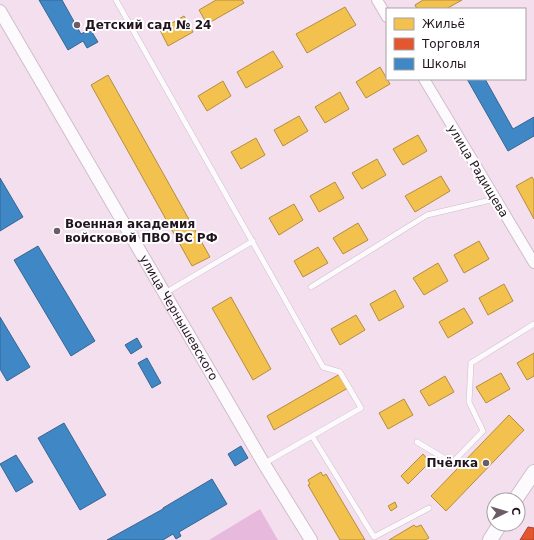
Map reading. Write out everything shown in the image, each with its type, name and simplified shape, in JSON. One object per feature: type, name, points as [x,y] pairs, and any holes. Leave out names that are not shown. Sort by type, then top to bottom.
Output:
[{"type":"main road","points":[[520,492],[534,472]]},
{"type":"street","points":[[377,0],[386,15]]},
{"type":"street","name":"улица Чернышевского","points":[[0,11],[264,464],[311,540]]},
{"type":"street","name":"улица Радищева","points":[[425,80],[495,200],[532,256]]},
{"type":"lane","points":[[116,0],[323,367],[340,372],[361,408],[264,464]]},
{"type":"lane","points":[[311,287],[427,215],[495,200]]},
{"type":"lane","points":[[164,293],[253,241]]},
{"type":"lane","points":[[417,442],[452,463],[483,431],[469,402],[471,363],[534,324]]},
{"type":"lane","points":[[312,436],[374,537],[429,508]]},
{"type":"shaded area","points":[[260,509],[278,540],[209,540]]},
{"type":"building: Жильё","points":[[216,0],[242,0],[244,3],[207,24],[199,10]]},
{"type":"building: Жильё","points":[[423,0],[462,0],[448,8],[416,8],[415,5]]},
{"type":"building: Жильё","points":[[345,7],[356,25],[307,53],[296,34]]},
{"type":"building: Жильё","points":[[184,16],[193,32],[168,46],[160,30]]},
{"type":"building: Жильё","points":[[273,51],[283,67],[246,88],[237,72]]},
{"type":"building: Жильё","points":[[380,67],[386,80],[390,84],[366,98],[356,82]]},
{"type":"building: Жильё","points":[[108,75],[210,257],[192,266],[91,85]]},
{"type":"building: Жильё","points":[[223,81],[231,96],[207,111],[198,96]]},
{"type":"building: Жильё","points":[[340,92],[349,109],[325,123],[315,107]]},
{"type":"building: Жильё","points":[[299,116],[308,131],[283,146],[274,130]]},
{"type":"building: Жильё","points":[[418,135],[427,151],[403,165],[393,149]]},
{"type":"building: Жильё","points":[[256,138],[265,155],[241,169],[231,152]]},
{"type":"building: Жильё","points":[[377,159],[386,175],[362,189],[352,173]]},
{"type":"building: Жильё","points":[[441,176],[450,191],[415,212],[405,196]]},
{"type":"building: Жильё","points":[[532,177],[534,180],[534,219],[516,186]]},
{"type":"building: Жильё","points":[[335,182],[344,198],[319,212],[310,196]]},
{"type":"building: Жильё","points":[[294,204],[303,220],[279,235],[269,218]]},
{"type":"building: Жильё","points":[[358,223],[368,240],[343,254],[333,238]]},
{"type":"building: Жильё","points":[[479,241],[489,259],[464,273],[454,255]]},
{"type":"building: Жильё","points":[[318,247],[328,263],[303,277],[294,261]]},
{"type":"building: Жильё","points":[[438,263],[448,281],[424,295],[413,278]]},
{"type":"building: Жильё","points":[[504,284],[513,301],[488,315],[479,298]]},
{"type":"building: Жильё","points":[[395,290],[404,307],[379,321],[370,304]]},
{"type":"building: Жильё","points":[[231,297],[271,369],[253,380],[212,308]]},
{"type":"building: Жильё","points":[[464,308],[473,323],[448,338],[439,322]]},
{"type":"building: Жильё","points":[[356,315],[365,330],[340,345],[331,329]]},
{"type":"building: Жильё","points":[[534,353],[534,376],[527,380],[517,363]]},
{"type":"building: Жильё","points":[[501,373],[510,389],[486,403],[476,387]]},
{"type":"building: Жильё","points":[[340,374],[348,388],[274,430],[267,416]]},
{"type":"building: Жильё","points":[[445,376],[454,392],[429,406],[420,391]]},
{"type":"building: Жильё","points":[[404,399],[413,415],[388,429],[379,413]]},
{"type":"building: Жильё","points":[[509,415],[524,430],[446,511],[431,496]]},
{"type":"building: Жильё","points":[[423,454],[430,462],[408,484],[401,476]]},
{"type":"building: Жильё","points":[[321,472],[323,476],[326,474],[365,540],[340,540],[308,485],[310,484],[308,480]]},
{"type":"building: Жильё","points":[[395,502],[397,507],[391,511],[388,506]]},
{"type":"building: Жильё","points":[[414,525],[416,527],[421,525],[429,538],[425,540],[389,540]]},
{"type":"building: Торговля","points":[[528,527],[534,528],[534,540],[520,540]]},
{"type":"building: Школы","points":[[39,0],[62,0],[81,34],[90,29],[98,42],[87,48],[83,41],[68,50]]},
{"type":"building: Школы","points":[[468,80],[486,80],[513,129],[534,117],[534,136],[508,151]]},
{"type":"building: Школы","points":[[0,178],[23,217],[0,231]]},
{"type":"building: Школы","points":[[38,246],[95,341],[71,356],[14,260]]},
{"type":"building: Школы","points":[[0,317],[30,367],[7,381],[0,369]]},
{"type":"building: Школы","points":[[137,338],[142,347],[131,354],[125,345]]},
{"type":"building: Школы","points":[[147,358],[161,383],[152,388],[138,363]]},
{"type":"building: Школы","points":[[64,423],[106,495],[80,510],[38,438]]},
{"type":"building: Школы","points":[[241,446],[248,458],[235,466],[228,454]]},
{"type":"building: Школы","points":[[16,455],[33,482],[16,492],[0,464]]},
{"type":"building: Школы","points":[[212,479],[227,504],[179,532],[181,536],[176,539],[173,534],[163,540],[107,540],[163,509]]},
{"type":"place","name":"Детский сад № 24","points":[[77,25]]},
{"type":"place","name":"Военная академия войсковой ПВО ВС РФ","points":[[57,231]]},
{"type":"place","name":"Пчёлка","points":[[486,463]]}]
